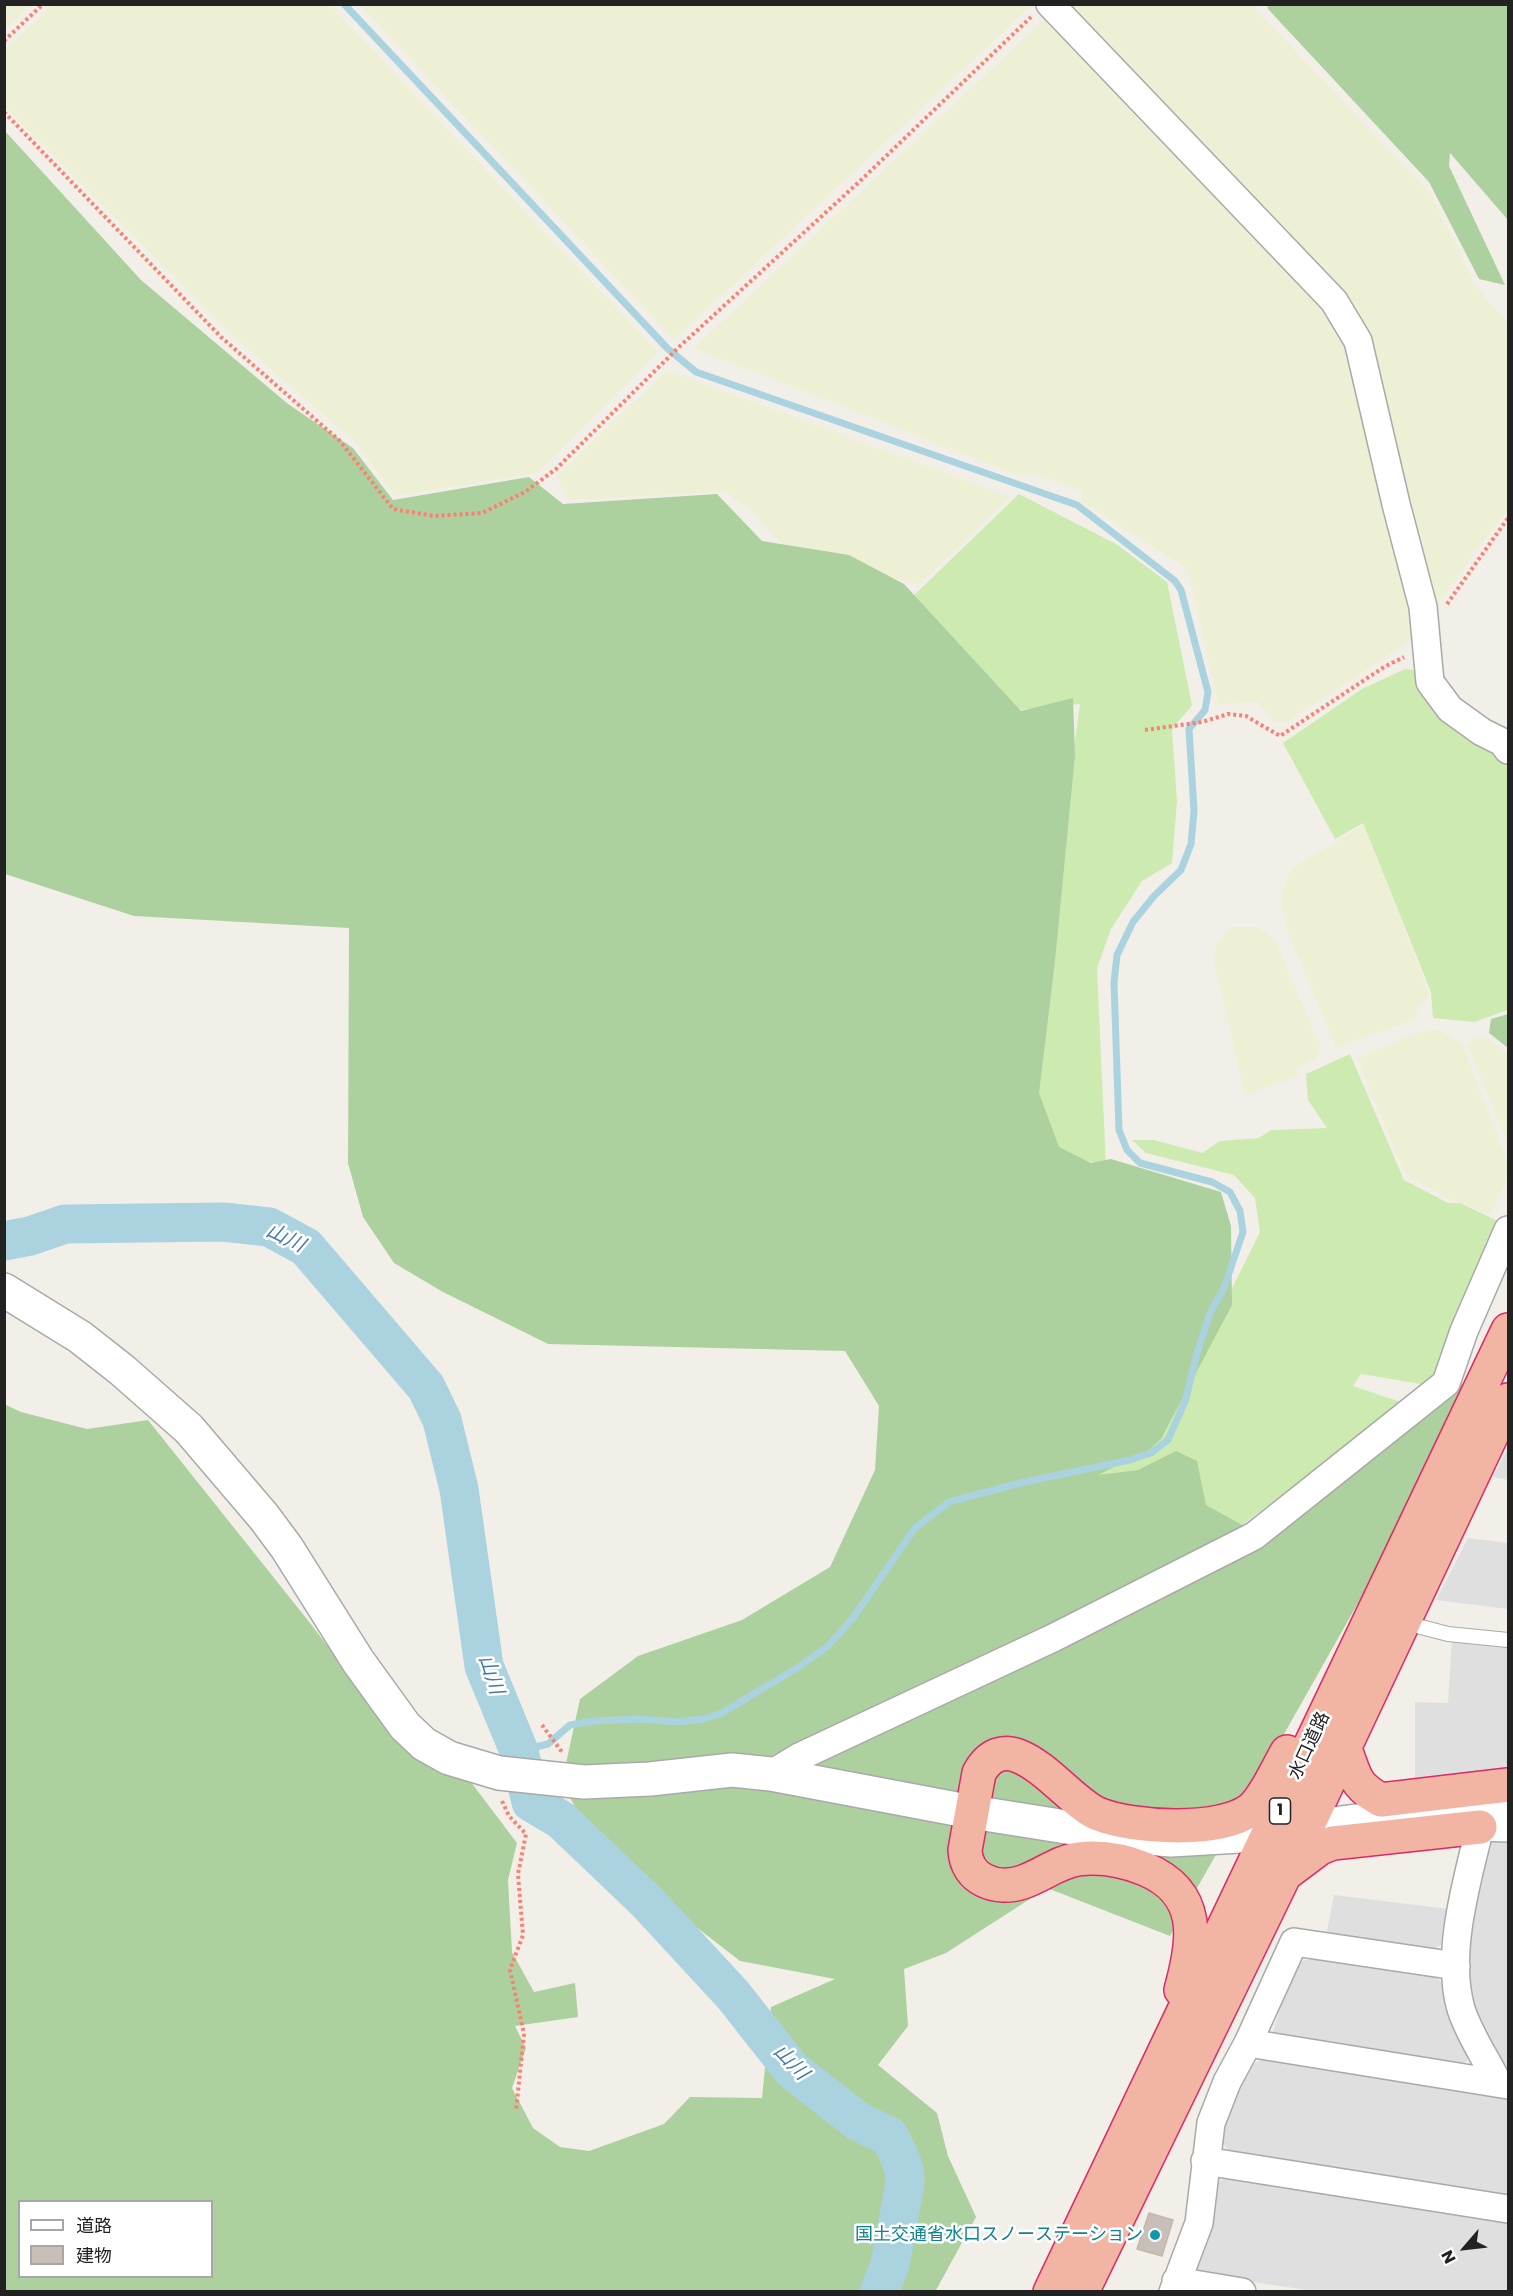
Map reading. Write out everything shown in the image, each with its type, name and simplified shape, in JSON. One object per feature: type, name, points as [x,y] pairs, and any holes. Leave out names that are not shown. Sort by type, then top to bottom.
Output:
[{"type":"highway","name":"水口道路","points":[[1050,2292],[1509,1330]]},
{"type":"highway","name":"水口道路","points":[[1082,2292],[1285,1874],[1402,1622],[1509,1400]]},
{"type":"highway","points":[[1178,2027],[1177,2002],[1190,1958],[1192,1933],[1188,1911],[1179,1892],[1168,1881],[1129,1863],[1096,1858],[1075,1859],[1024,1882],[1011,1885],[980,1880],[965,1858],[979,1773],[985,1763],[995,1756],[1007,1753],[1032,1763],[1096,1814],[1166,1827],[1214,1821],[1242,1814],[1252,1809],[1260,1797],[1326,1679],[1346,1670]]},
{"type":"highway","points":[[1344,1747],[1356,1781],[1365,1791],[1381,1800],[1509,1785]]},
{"type":"highway","points":[[1285,1874],[1320,1848],[1333,1843],[1494,1828]]},
{"type":"street","points":[[1043,9],[1334,301],[1358,341],[1423,607],[1430,682],[1450,709],[1482,732],[1502,742],[1509,750]]},
{"type":"street","points":[[771,1774],[799,1757],[1053,1638],[1254,1536],[1446,1383],[1463,1363],[1464,1331],[1509,1230]]},
{"type":"street","points":[[4,1290],[80,1337],[122,1370],[189,1429],[264,1516],[358,1661],[405,1726],[424,1744],[449,1758],[496,1772],[584,1782],[650,1779],[732,1770],[771,1774],[972,1812],[1146,1839],[1240,1836]]},
{"type":"street","points":[[1325,1825],[1449,1809],[1509,1807]]},
{"type":"street","points":[[1494,1828],[1461,1904],[1456,1966],[1461,2008],[1503,2084]]},
{"type":"street","points":[[1242,2292],[1175,2286],[1199,2223],[1211,2123],[1227,2082],[1248,2043],[1294,1942],[1456,1966]]},
{"type":"street","points":[[1248,2043],[1503,2084]]},
{"type":"street","points":[[1205,2161],[1509,2209]]},
{"type":"lane","points":[[1402,1622],[1448,1634],[1509,1640]]},
{"type":"path","points":[[4,41],[43,4]]},
{"type":"path","points":[[4,112],[221,337],[340,441],[393,509],[434,516],[482,513],[525,492],[564,461],[679,347],[1043,9]]},
{"type":"path","points":[[1447,604],[1509,518]]},
{"type":"path","points":[[1145,730],[1202,722],[1228,714],[1246,716],[1280,736],[1384,667],[1411,654],[1426,641]]},
{"type":"path","points":[[542,1725],[563,1753]]},
{"type":"path","points":[[496,1772],[497,1790],[509,1816],[526,1834],[518,1874],[523,1935],[510,1970],[524,2034],[516,2111]]},
{"type":"shaded area","points":[[1508,1448],[1508,1480],[1493,1477]]},
{"type":"shaded area","points":[[1468,1538],[1508,1543],[1508,1609],[1436,1600]]},
{"type":"shaded area","points":[[1452,1639],[1508,1647],[1507,1772],[1415,1786],[1415,1702],[1448,1703]]},
{"type":"shaded area","points":[[1501,1839],[1508,1839],[1508,2074],[1471,2009],[1467,1957],[1471,1888],[1486,1846]]},
{"type":"shaded area","points":[[1334,1895],[1449,1909],[1447,1940],[1432,1951],[1326,1936]]},
{"type":"shaded area","points":[[1319,1956],[1432,1971],[1447,1990],[1473,2054],[1460,2068],[1272,2035],[1290,1976],[1303,1961]]},
{"type":"shaded area","points":[[1265,2058],[1508,2095],[1508,2198],[1230,2152],[1219,2139],[1244,2069]]},
{"type":"shaded area","points":[[1229,2176],[1508,2220],[1508,2291],[1313,2291],[1199,2274],[1194,2261],[1211,2186]]},
{"type":"green space","points":[[5,4],[31,4],[31,5],[5,29]]},
{"type":"green space","points":[[53,4],[330,5],[658,352],[537,473],[394,496],[357,444],[234,337],[5,107],[5,50]]},
{"type":"green space","points":[[360,5],[1032,5],[674,340]]},
{"type":"green space","points":[[1064,5],[1256,5],[1257,11],[1430,192],[1476,287],[1508,323],[1508,510],[1436,608],[1363,325]]},
{"type":"green space","points":[[1267,5],[1508,5],[1508,220],[1450,153],[1449,166],[1505,285],[1479,279],[1429,182],[1268,9]]},
{"type":"green space","points":[[1048,16],[1330,305],[1349,354],[1418,636],[1287,722],[1272,721],[1257,701],[1218,705],[1190,579],[1185,567],[1082,502],[1082,491],[1031,473],[1022,477],[694,348]]},
{"type":"green space","points":[[5,131],[141,280],[288,404],[353,448],[393,500],[529,477],[563,504],[717,494],[762,541],[849,555],[904,584],[1021,711],[1073,698],[1075,755],[1055,961],[1039,1093],[1059,1147],[1091,1163],[1111,1159],[1221,1192],[1231,1226],[1232,1305],[1161,1439],[1149,1450],[1098,1475],[1138,1470],[1176,1451],[1197,1461],[1206,1505],[1262,1536],[1463,1383],[1393,1541],[1170,1936],[1047,1888],[946,1953],[904,1969],[908,2026],[878,2065],[937,2113],[948,2156],[976,2217],[935,2292],[5,2291],[4,1404],[21,1412],[87,1429],[148,1420],[310,1623],[398,1739],[464,1773],[517,1843],[508,1880],[512,1952],[534,1992],[575,1983],[578,2017],[515,2026],[526,2048],[512,2088],[533,2128],[560,2147],[589,2151],[664,2124],[690,2097],[762,2098],[771,2007],[835,1979],[740,1961],[597,1850],[562,1782],[580,1699],[638,1656],[742,1620],[830,1567],[875,1470],[879,1406],[845,1351],[548,1344],[443,1292],[394,1263],[363,1217],[348,1163],[349,928],[134,916],[5,874]]},
{"type":"green space","points":[[667,370],[1011,497],[919,584],[791,555],[749,509],[725,492],[567,500],[557,476]]},
{"type":"green space","points":[[1019,494],[1116,544],[1167,582],[1192,705],[1172,731],[1177,801],[1172,863],[1142,881],[1111,929],[1097,968],[1106,1167],[1053,1150],[1031,1096],[1045,962],[1080,704],[1009,711],[908,601]]},
{"type":"green space","points":[[1405,669],[1420,671],[1508,763],[1508,1010],[1474,1022],[1433,1018],[1431,992],[1363,823],[1335,839],[1283,743],[1362,689]]},
{"type":"green space","points":[[1364,825],[1430,995],[1421,1003],[1416,1013],[1418,1018],[1336,1048],[1285,925],[1281,897],[1286,879],[1295,866]]},
{"type":"green space","points":[[1232,927],[1256,927],[1274,938],[1321,1048],[1317,1057],[1297,1068],[1298,1077],[1245,1095],[1213,958],[1217,942]]},
{"type":"green space","points":[[1508,1014],[1508,1048],[1489,1033],[1491,1019]]},
{"type":"green space","points":[[1439,1030],[1462,1043],[1508,1163],[1508,1178],[1492,1211],[1488,1214],[1449,1199],[1405,1174],[1357,1058],[1423,1031]]},
{"type":"green space","points":[[1477,1037],[1489,1039],[1508,1053],[1508,1144],[1467,1044]]},
{"type":"green space","points":[[1350,1054],[1404,1180],[1448,1203],[1460,1203],[1504,1224],[1501,1243],[1432,1378],[1421,1384],[1361,1374],[1353,1386],[1404,1403],[1238,1528],[1141,1475],[1091,1479],[1205,1343],[1260,1232],[1255,1198],[1234,1175],[1146,1153],[1132,1140],[1154,1140],[1202,1153],[1220,1141],[1259,1138],[1271,1130],[1327,1128],[1308,1100],[1306,1074]]},
{"type":"building","name":"国土交通省水口スノーステーション","points":[[1149,2213],[1173,2220],[1162,2256],[1137,2249]]},
{"type":"waterway","points":[[344,4],[667,348],[696,372],[1077,505],[1175,581],[1181,590],[1208,692],[1205,710],[1189,729],[1194,811],[1191,844],[1181,870],[1154,896],[1133,922],[1117,955],[1114,983],[1119,1130],[1127,1150],[1140,1163],[1212,1182],[1230,1192],[1240,1211],[1243,1232],[1224,1288],[1210,1313],[1186,1399],[1168,1440],[1151,1453],[1130,1460],[1020,1483],[949,1502],[915,1528],[853,1618],[828,1646],[797,1668],[720,1714],[678,1722],[639,1719],[594,1721],[570,1725],[548,1744],[519,1751]]},
{"type":"waterway","name":"山川","points":[[4,1241],[30,1236],[65,1224],[223,1222],[269,1227],[306,1247],[426,1387],[442,1420],[459,1489],[484,1666],[519,1751],[531,1802],[561,1820],[647,1902],[733,1995],[792,2070],[859,2122],[889,2136],[904,2169],[905,2183],[890,2265],[879,2292]]},
{"type":"place","name":"国土交通省水口スノーステーション","points":[[1155,2235]]}]
